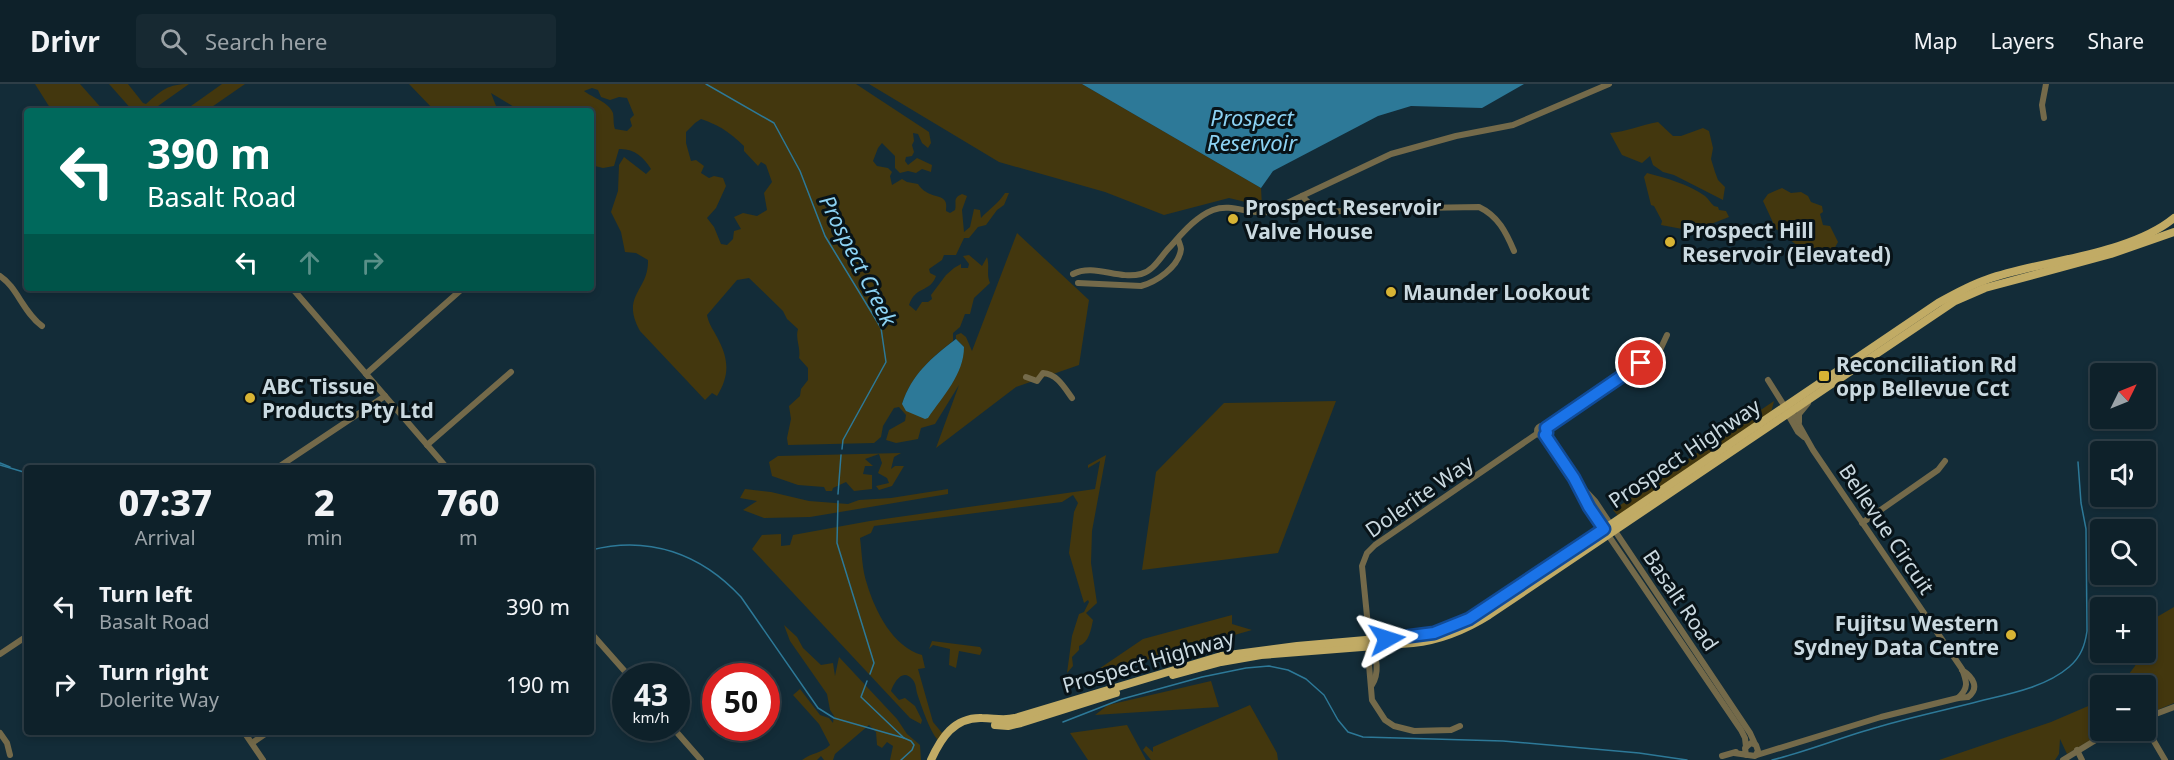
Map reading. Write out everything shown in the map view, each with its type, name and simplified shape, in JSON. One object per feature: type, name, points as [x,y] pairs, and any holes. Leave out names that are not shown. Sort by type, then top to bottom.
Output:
[{"type":"main road","name":"Prospect Highway","points":[[934,758],[950,736],[972,723],[1015,725],[1165,678],[1247,657],[1370,643],[1424,642],[1466,628],[1489,615],[1609,530],[1787,411],[1902,327],[1965,288],[1988,279],[2116,245],[2159,228],[2174,218]]},
{"type":"main road","name":"Prospect Highway","points":[[1787,411],[1949,304],[1977,290],[2111,255],[2174,232]]},
{"type":"street","points":[[1073,274],[1085,270],[1141,274],[1154,266],[1195,221],[1212,210],[1228,208],[1252,213],[1268,212],[1391,154],[1434,141],[1513,125],[1609,84]]},
{"type":"street","points":[[2044,118],[2042,105],[2046,84]]},
{"type":"street","points":[[1302,196],[1316,210],[1323,213],[1359,209],[1479,207],[1498,221],[1514,250]]},
{"type":"street","points":[[1078,283],[1141,286],[1149,284],[1173,265],[1181,250],[1178,239]]},
{"type":"street","points":[[0,276],[14,292],[27,313],[42,326]]},
{"type":"street","points":[[294,291],[444,465]]},
{"type":"street","points":[[366,374],[460,291]]},
{"type":"street","points":[[1541,434],[1547,433],[1546,428],[1660,350],[1667,335]]},
{"type":"street","points":[[427,444],[511,372]]},
{"type":"street","points":[[1026,377],[1037,381],[1043,373],[1047,373],[1056,378],[1072,398]]},
{"type":"street","points":[[1767,380],[1787,411]]},
{"type":"street","points":[[1799,425],[1799,414],[1814,395]]},
{"type":"street","points":[[282,465],[385,396]]},
{"type":"street","name":"Bellevue Circuit","points":[[1756,755],[1881,717],[1958,698],[1967,685],[1962,669],[1862,523],[1799,425],[1787,411]]},
{"type":"street","name":"Bellevue Circuit","points":[[1787,411],[1798,432],[1805,437]]},
{"type":"street","name":"Basalt Road","points":[[1541,434],[1574,478],[1589,507],[1609,530],[1750,733],[1756,745]]},
{"type":"street","name":"Dolerite Way","points":[[1460,726],[1451,730],[1414,731],[1394,726],[1385,720],[1374,705],[1372,684],[1375,680],[1376,662],[1370,643],[1362,566],[1367,553],[1375,545],[1541,434]]},
{"type":"street","points":[[1862,523],[1938,471],[1945,461]]},
{"type":"street","name":"Basalt Road","points":[[1662,608],[1741,730],[1745,738],[1746,750]]},
{"type":"street","points":[[594,636],[618,663]]},
{"type":"street","points":[[0,654],[24,638]]},
{"type":"street","points":[[2156,714],[2174,707]]},
{"type":"street","points":[[0,733],[7,743],[10,755]]},
{"type":"street","points":[[246,735],[263,760]]},
{"type":"street","points":[[252,743],[264,735]]},
{"type":"street","points":[[684,741],[701,760]]},
{"type":"street","points":[[2063,760],[2093,741]]},
{"type":"street","points":[[2154,741],[2165,760]]},
{"type":"street","points":[[1722,756],[1746,750],[1751,743],[1768,750]]},
{"type":"street","points":[[1746,750],[1750,757],[1756,755],[1758,751],[1756,745]]},
{"type":"street","points":[[2075,751],[2080,760]]},
{"type":"shaded area","points":[[35,84],[80,84],[101,108],[50,108]]},
{"type":"shaded area","points":[[109,84],[128,84],[146,104],[166,89],[189,84],[155,108],[130,108]]},
{"type":"shaded area","points":[[222,84],[245,84],[210,108],[188,108]]},
{"type":"shaded area","points":[[409,84],[856,84],[929,132],[931,143],[928,148],[922,143],[918,134],[913,133],[914,152],[912,156],[906,157],[905,161],[908,165],[917,158],[932,165],[931,172],[922,169],[916,173],[908,171],[900,173],[895,168],[895,156],[882,143],[878,148],[873,161],[877,166],[888,168],[892,172],[890,176],[892,185],[902,179],[918,184],[925,192],[943,199],[946,203],[946,211],[950,213],[955,210],[957,197],[962,194],[967,196],[962,210],[964,232],[970,227],[974,209],[980,210],[981,218],[1005,193],[1009,193],[1004,205],[997,210],[986,225],[978,227],[969,238],[964,238],[956,255],[944,255],[942,260],[929,269],[930,273],[936,276],[930,285],[915,294],[912,299],[909,305],[916,311],[922,302],[932,299],[931,295],[954,268],[961,264],[961,268],[968,268],[969,264],[963,256],[969,255],[982,266],[987,257],[990,283],[974,298],[970,314],[965,314],[960,327],[953,333],[953,341],[916,376],[902,404],[964,347],[956,339],[956,335],[961,333],[966,337],[972,351],[1017,233],[1089,300],[1079,365],[1016,387],[936,448],[959,385],[935,424],[921,428],[918,439],[896,443],[886,440],[889,430],[905,421],[906,415],[899,407],[894,408],[883,426],[881,437],[874,443],[788,445],[791,419],[789,406],[800,396],[801,389],[808,380],[808,368],[799,358],[798,329],[749,278],[737,280],[707,315],[726,360],[726,374],[717,396],[712,393],[705,400],[640,331],[633,309],[647,270],[648,260],[636,253],[625,252],[621,232],[611,212],[618,191],[619,165],[624,157],[646,174],[651,169],[641,157],[633,152],[619,149],[614,166],[603,168],[594,166],[594,108],[516,108],[491,93],[497,108],[432,108]],"holes":[[[592,88],[598,90],[601,97],[610,100],[619,97],[627,98],[634,115],[630,119],[632,126],[627,131],[615,129],[611,109],[584,91]],[[701,119],[719,127],[744,146],[744,151],[758,166],[761,162],[766,165],[772,182],[764,193],[767,210],[757,216],[743,213],[734,217],[741,229],[734,231],[733,239],[727,245],[721,244],[714,227],[707,218],[716,208],[726,186],[723,178],[714,176],[709,178],[701,173],[704,166],[696,160],[691,161],[686,143],[686,132]]]},
{"type":"shaded area","points":[[869,84],[1082,84],[1261,188],[1262,206],[1229,198],[1164,215],[1105,192],[999,162]]},
{"type":"shaded area","points":[[1658,122],[1673,136],[1681,136],[1703,128],[1709,131],[1713,148],[1711,159],[1718,180],[1725,187],[1723,200],[1674,175],[1663,172],[1653,165],[1650,156],[1642,163],[1622,155],[1610,133]]},
{"type":"shaded area","points":[[1647,173],[1691,188],[1706,197],[1719,210],[1726,211],[1729,217],[1693,231],[1661,225],[1662,221],[1654,206],[1651,205],[1644,177]]},
{"type":"shaded area","points":[[1782,188],[1791,193],[1801,192],[1808,196],[1811,202],[1822,206],[1823,212],[1820,214],[1823,225],[1830,226],[1838,242],[1833,251],[1798,246],[1776,229],[1763,201],[1768,194]]},
{"type":"shaded area","points":[[1336,401],[1278,553],[1142,570],[1156,472],[1224,403]]},
{"type":"shaded area","points":[[1774,401],[1771,413],[1618,516],[1613,510]]},
{"type":"shaded area","points":[[901,453],[894,457],[891,469],[895,466],[904,466],[892,486],[879,490],[876,486],[889,483],[887,478],[878,473],[882,463],[879,454],[865,459],[873,466],[865,466],[863,474],[872,475],[872,489],[854,491],[846,482],[833,488],[832,491],[826,491],[824,487],[798,485],[772,476],[769,462],[778,456]]},
{"type":"shaded area","points":[[1106,455],[1092,531],[1091,563],[1097,603],[1086,613],[1093,620],[1090,632],[1072,657],[1073,666],[1067,673],[1072,636],[1079,614],[1084,612],[1089,602],[1088,600],[1084,603],[1069,553],[1074,512],[1078,503],[1073,495],[1062,502],[874,526],[871,533],[860,538],[865,579],[880,616],[902,644],[922,655],[925,668],[918,669],[933,722],[943,734],[938,740],[926,718],[913,680],[909,676],[902,675],[891,691],[899,700],[905,698],[915,706],[922,720],[921,724],[910,718],[752,549],[762,535],[781,534],[781,546],[790,545],[793,535],[870,521],[1095,489],[1100,461],[1088,468],[1088,465]]},
{"type":"shaded area","points":[[745,489],[771,492],[809,501],[848,504],[859,500],[891,498],[948,489],[948,494],[810,517],[764,518],[743,510],[757,501],[740,498]]},
{"type":"shaded area","points":[[2174,607],[2174,703],[2156,710],[2156,675],[2128,675],[2136,663],[2156,663],[2156,618]]},
{"type":"shaded area","points":[[1232,615],[1232,624],[1252,630],[1087,677],[1143,639]]},
{"type":"shaded area","points":[[784,625],[821,665],[833,663],[835,676],[839,657],[897,719],[907,734],[920,745],[921,760],[890,760],[893,746],[887,742],[882,748],[877,745],[876,732],[869,725],[835,754],[833,760],[824,760],[821,756],[817,760],[802,760],[830,745],[819,724],[793,695],[800,689],[820,715],[829,718],[833,723],[834,716],[830,710],[827,694],[790,641]]},
{"type":"shaded area","points":[[932,641],[980,647],[982,650],[980,655],[959,651],[956,668],[949,665],[950,649],[933,645],[929,649]]},
{"type":"shaded area","points":[[1211,681],[1219,707],[1095,715],[1108,705]]},
{"type":"shaded area","points":[[1250,705],[1277,753],[1278,760],[1151,760],[1143,750],[1146,746],[1153,752],[1153,747]]},
{"type":"shaded area","points":[[2090,705],[2090,740],[2067,754],[2060,739],[2059,754],[2055,760],[1939,760],[2051,722]]},
{"type":"shaded area","points":[[1127,725],[1146,760],[1088,760],[1070,733]]},
{"type":"water","name":"Prospect Reservoir","points":[[1082,84],[1524,84],[1482,108],[1411,106],[1378,116],[1273,171],[1261,188]]},
{"type":"water","points":[[956,339],[964,347],[963,357],[957,376],[946,393],[928,418],[925,419],[906,411],[902,404],[917,375]]},
{"type":"waterway","name":"Prospect Creek","points":[[706,84],[774,123],[800,171],[825,236],[881,328],[886,362],[843,440],[842,449]]},
{"type":"waterway","name":"Prospect Creek","points":[[838,494],[841,455]]},
{"type":"waterway","points":[[1772,760],[1890,723],[2027,689],[2060,674],[2073,663],[2082,650],[2087,631],[2086,529],[2081,503],[2078,462]]},
{"type":"waterway","points":[[0,463],[10,467]]},
{"type":"waterway","points":[[0,465],[24,472]]},
{"type":"waterway","name":"Prospect Creek","points":[[838,501],[837,543],[874,663],[870,674]]},
{"type":"waterway","points":[[594,549],[633,545],[653,547],[691,559],[709,569],[741,597],[818,708],[834,718],[904,738]]},
{"type":"waterway","points":[[1063,722],[1122,699],[1202,677],[1269,666],[1288,670],[1306,679],[1324,695],[1338,720],[1348,732],[1363,737],[1503,741],[1639,753],[1687,760]]},
{"type":"waterway","name":"Prospect Creek","points":[[867,681],[861,697],[914,745],[901,760]]},
{"type":"place","name":"Prospect Reservoir Valve House","points":[[1233,219]]},
{"type":"place","name":"Prospect Hill Reservoir (Elevated)","points":[[1670,242]]},
{"type":"place","name":"Maunder Lookout","points":[[1391,292]]},
{"type":"place","name":"Reconciliation Rd opp Bellevue Cct","points":[[1824,376]]},
{"type":"place","name":"ABC Tissue Products Pty Ltd","points":[[250,398]]},
{"type":"place","name":"Fujitsu Western Sydney Data Centre","points":[[2011,635]]},
{"type":"route","points":[[1387,639],[1434,633],[1469,619],[1604,529],[1545,435],[1546,428],[1641,363]]}]
